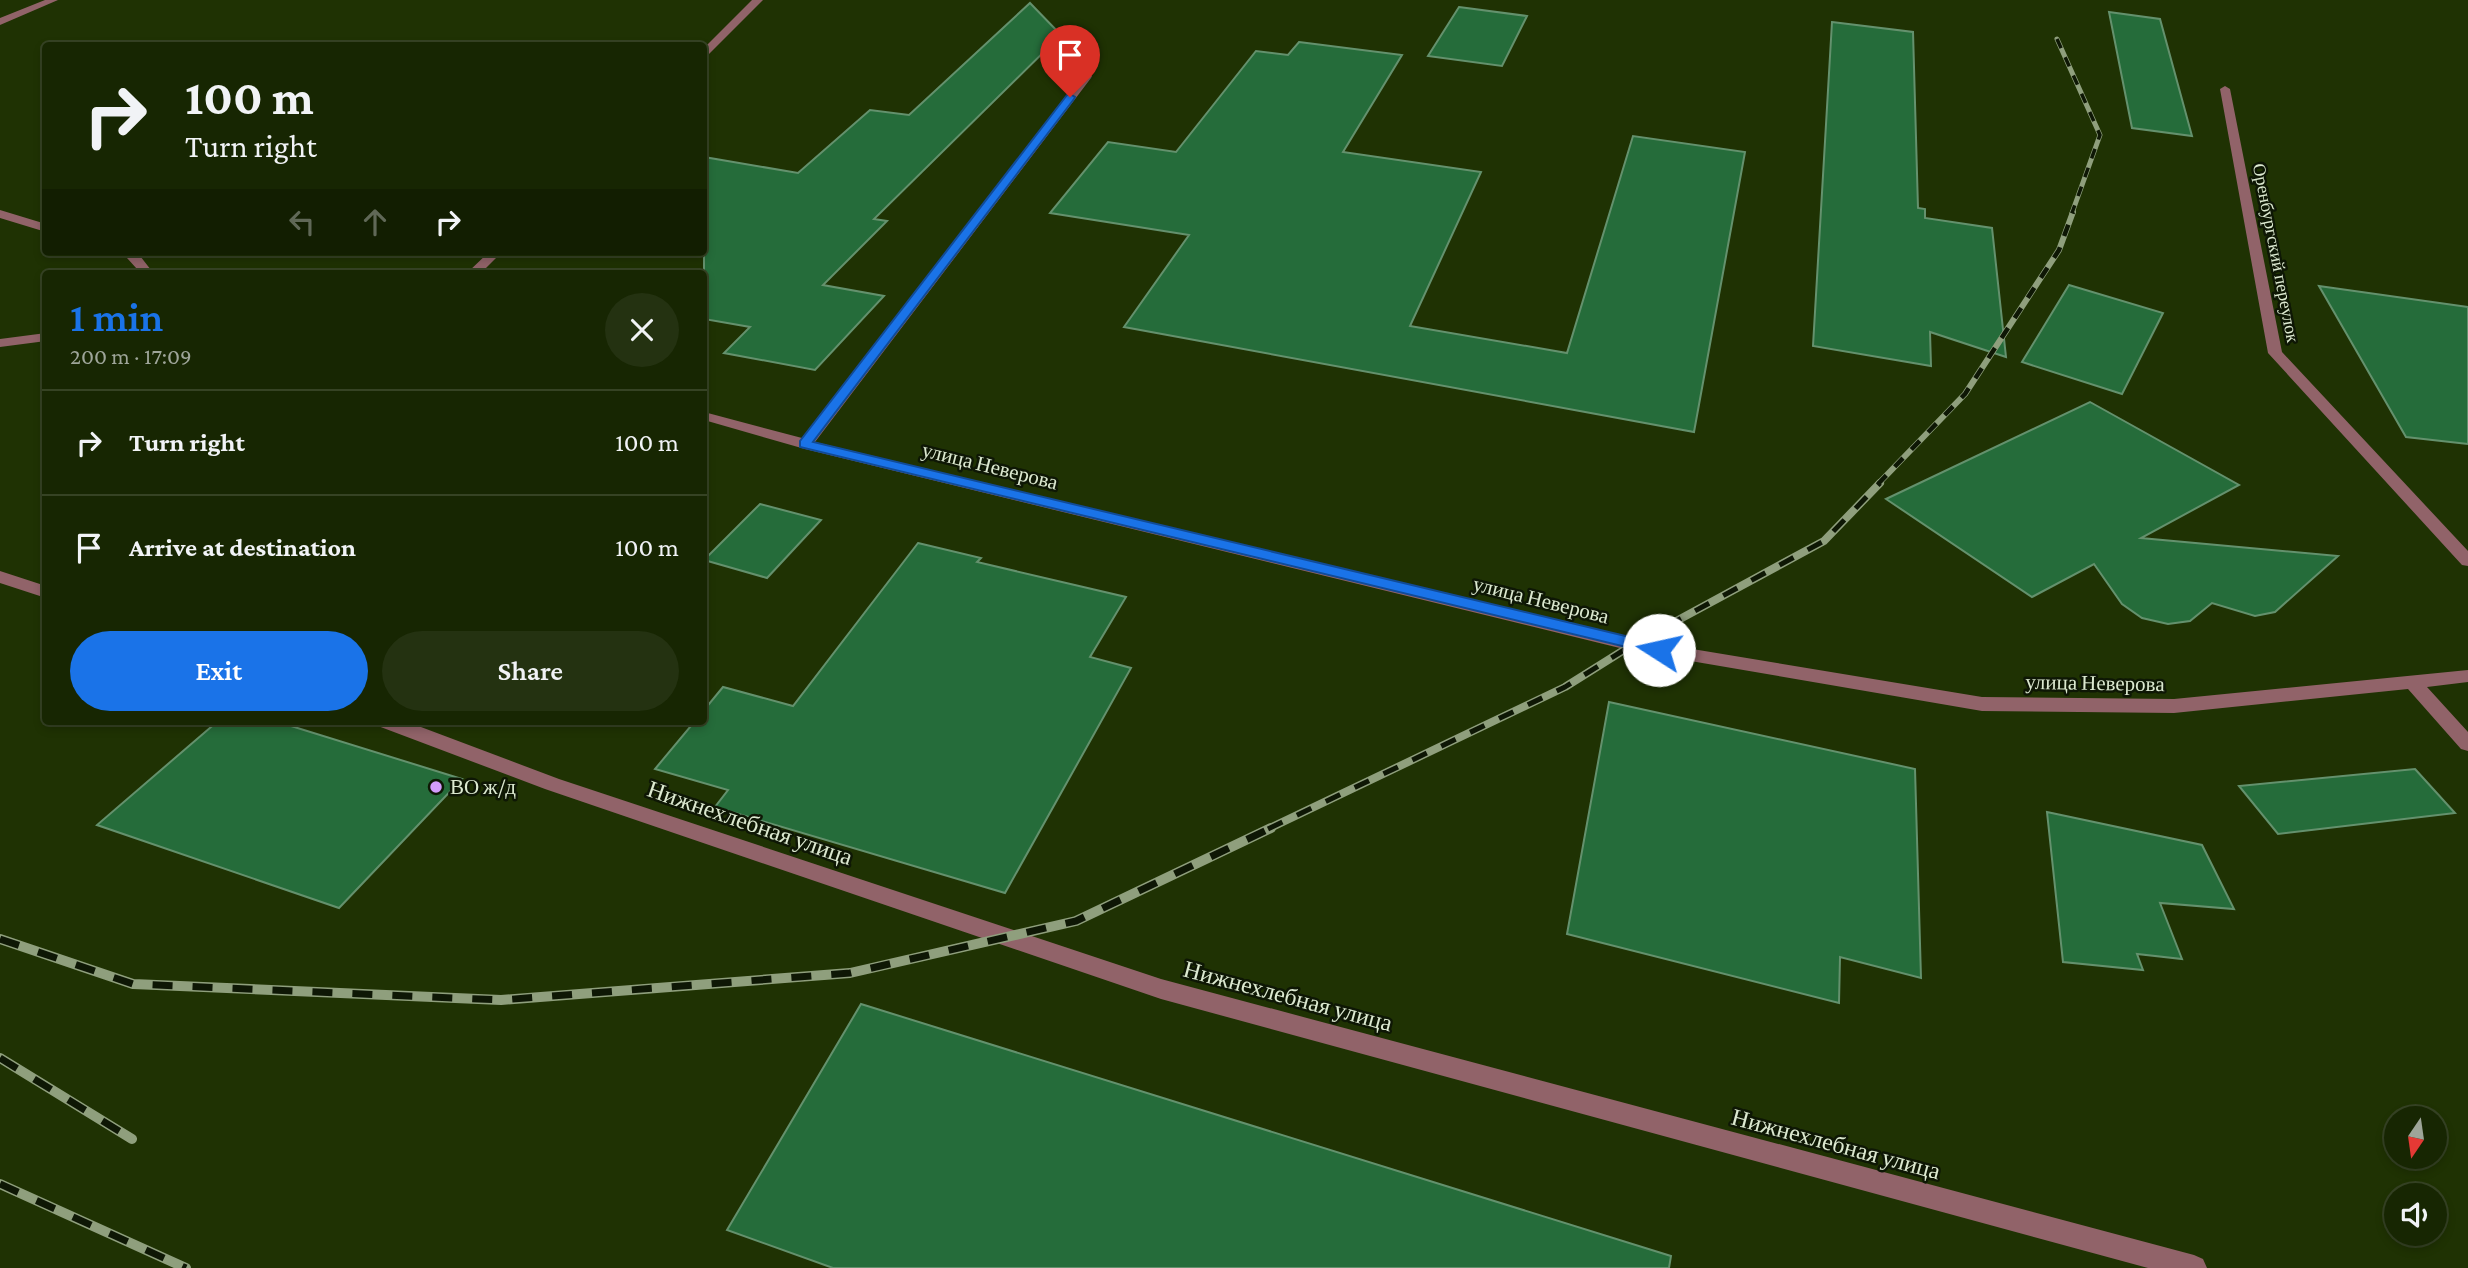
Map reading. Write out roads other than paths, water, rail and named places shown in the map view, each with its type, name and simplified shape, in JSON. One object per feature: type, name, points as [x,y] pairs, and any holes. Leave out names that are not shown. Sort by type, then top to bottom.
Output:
[{"type":"street","points":[[0,22],[53,0]]},
{"type":"street","points":[[707,49],[758,0]]},
{"type":"street","points":[[805,444],[1087,75]]},
{"type":"street","name":"Оренбургский переулок","points":[[2225,89],[2275,354],[2468,562]]},
{"type":"street","points":[[0,214],[42,227]]},
{"type":"street","points":[[133,256],[145,270]]},
{"type":"street","points":[[477,270],[492,256]]},
{"type":"street","points":[[0,343],[42,338]]},
{"type":"street","name":"улица Неверова","points":[[707,417],[805,444],[1632,645],[1982,704],[2174,706],[2413,684],[2468,676]]},
{"type":"street","points":[[0,577],[42,592]]},
{"type":"street","points":[[2413,684],[2468,744]]},
{"type":"street","name":"Нижнехлебная улица","points":[[397,725],[552,784],[1161,989],[2194,1268]]},
{"type":"railway","points":[[2057,39],[2100,135],[2072,213]]},
{"type":"railway","points":[[1878,484],[1965,394],[2059,250],[2073,212]]},
{"type":"railway","points":[[1268,829],[1565,687],[1632,645],[1824,541],[1880,483]]},
{"type":"railway","points":[[0,939],[133,984],[501,1000],[850,973],[1076,921],[1271,828]]},
{"type":"railway","points":[[0,1058],[132,1139]]},
{"type":"railway","points":[[0,1184],[186,1268]]},
{"type":"place","name":"ВО ж/д","points":[[436,787]]}]
